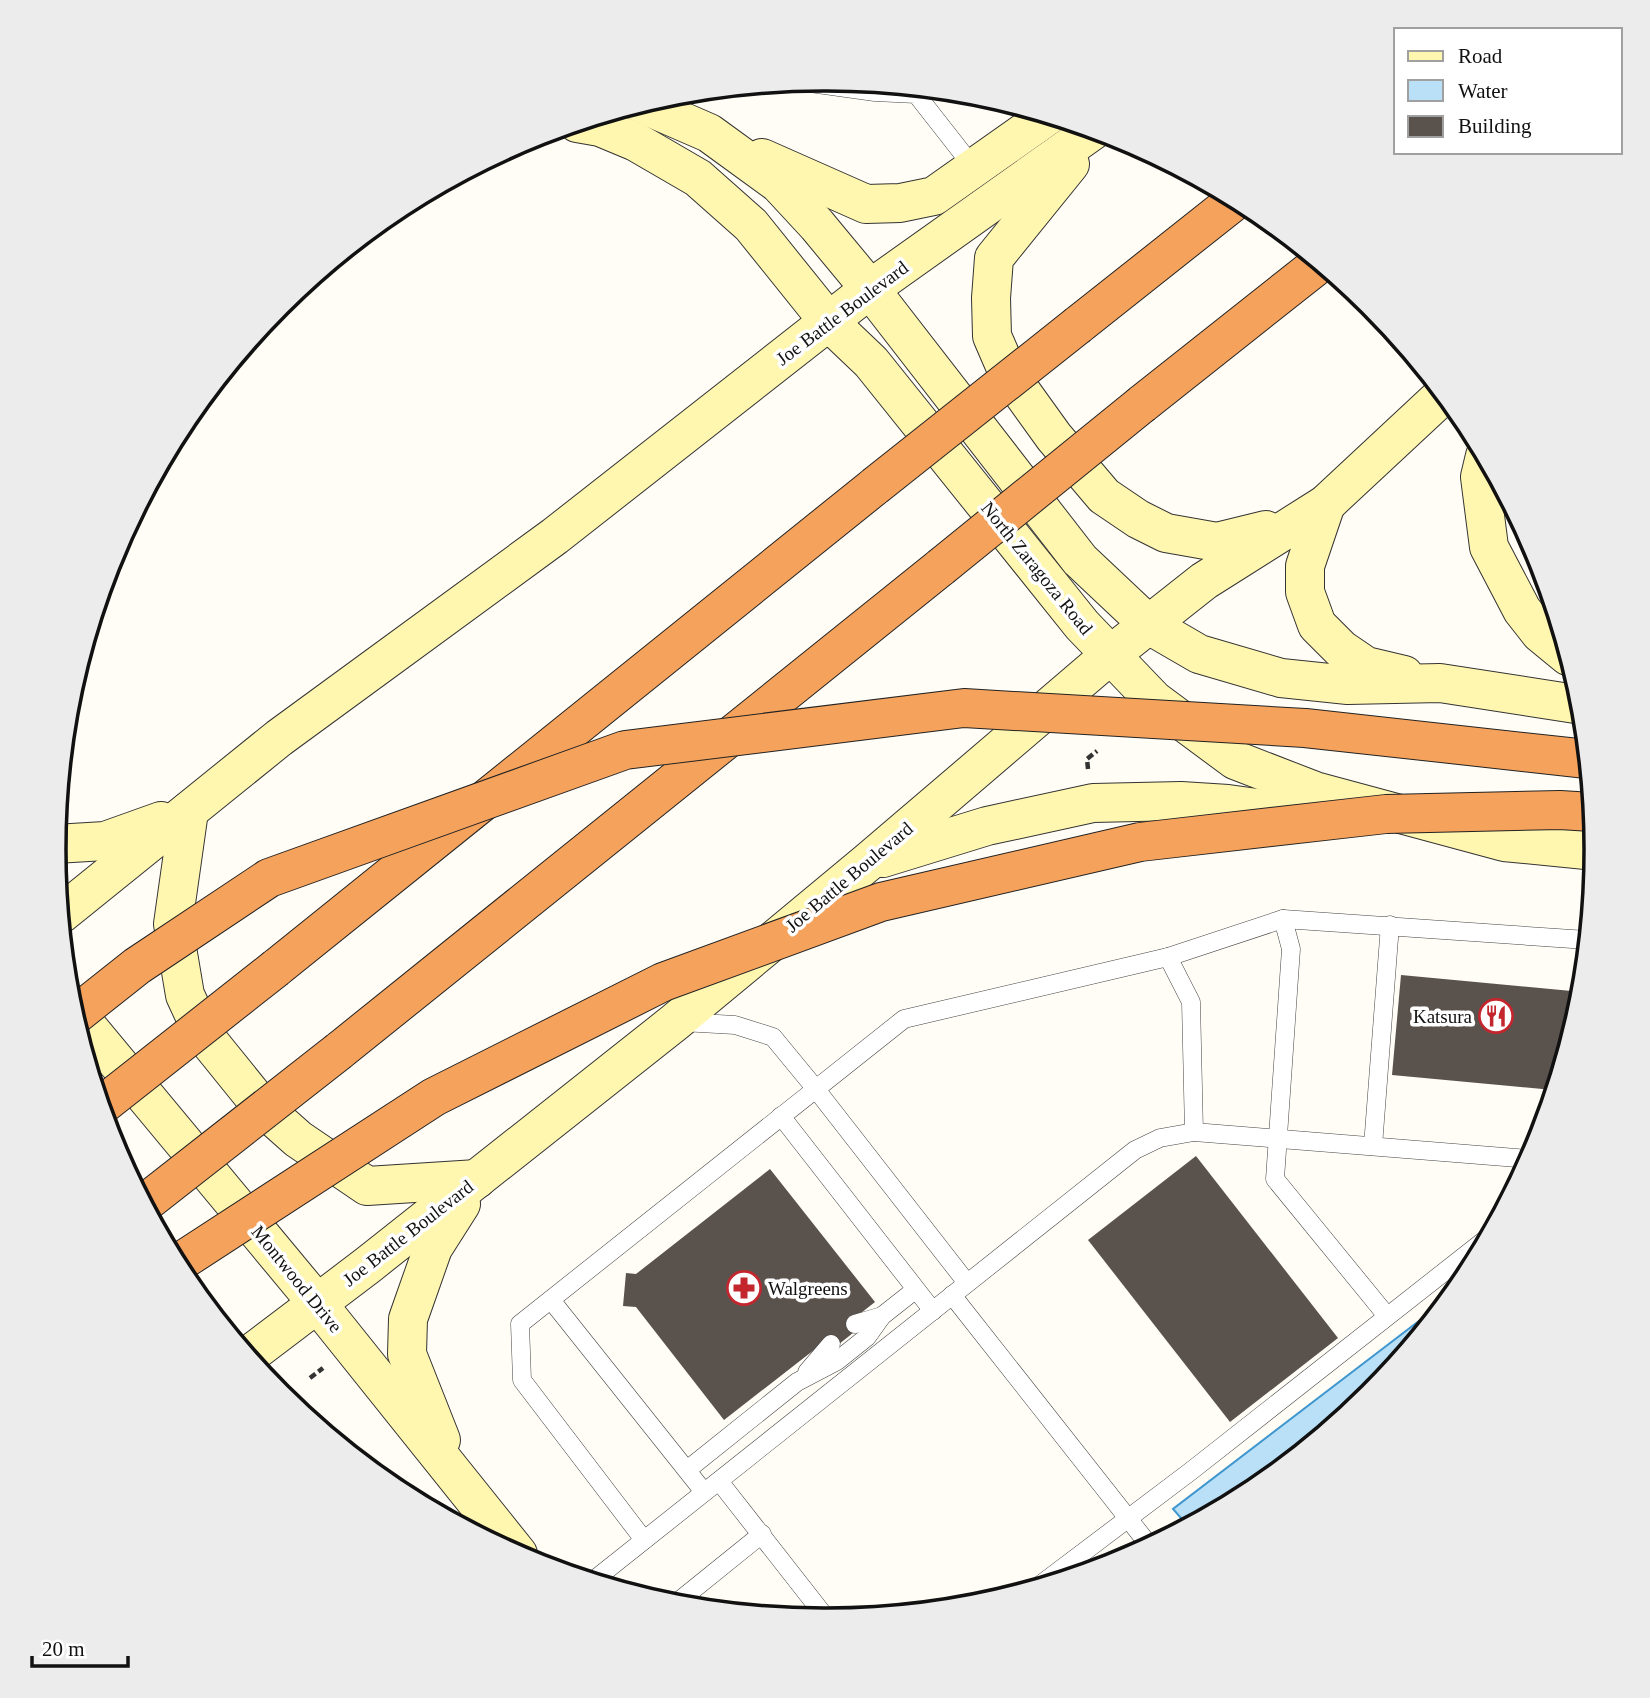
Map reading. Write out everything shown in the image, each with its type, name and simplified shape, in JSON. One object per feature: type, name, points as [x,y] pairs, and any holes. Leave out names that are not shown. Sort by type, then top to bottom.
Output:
[{"type":"highway","points":[[110,1100],[875,486],[1228,207]]},
{"type":"highway","points":[[152,1197],[339,1051],[1313,269]]},
{"type":"highway","points":[[84,1008],[137,966],[269,878],[625,750],[964,708],[1305,728],[1578,759]]},
{"type":"highway","points":[[186,1258],[434,1097],[663,982],[881,902],[1140,842],[1386,814],[1583,812]]},
{"type":"main road","name":"North Zaragoza Road","points":[[656,110],[709,133],[779,184],[870,289],[1080,559],[1149,625],[1199,654],[1281,678],[1348,685],[1440,683],[1569,703]]},
{"type":"main road","points":[[709,133],[866,204],[900,203],[934,196],[1040,122]]},
{"type":"main road","name":"North Zaragoza Road","points":[[596,126],[636,142],[698,178],[751,225],[829,322],[871,362],[1082,625],[1154,700],[1236,760],[1315,791],[1504,842],[1584,850]]},
{"type":"main road","name":"Joe Battle Boulevard","points":[[69,908],[279,738],[555,536],[870,289],[1086,137]]},
{"type":"main road","points":[[1090,139],[995,258],[991,298],[992,336],[1008,373],[1054,437],[1104,496],[1138,519],[1166,533],[1217,542],[1278,527],[1326,504]]},
{"type":"main road","name":"Joe Battle Boulevard","points":[[256,1350],[675,1022],[868,862],[1109,656],[1204,581],[1326,504],[1437,401]]},
{"type":"main road","points":[[1482,470],[1480,477],[1489,547],[1522,610],[1540,633],[1556,646]]},
{"type":"main road","points":[[1326,504],[1305,566],[1305,592],[1317,625],[1341,649],[1366,666],[1440,683]]},
{"type":"main road","points":[[868,862],[987,826],[1093,803],[1181,801],[1228,804],[1504,842]]},
{"type":"main road","points":[[66,843],[105,841],[189,811],[173,924],[185,995],[203,1034],[262,1107],[298,1139],[367,1186],[477,1179]]},
{"type":"main road","name":"Montwood Drive","points":[[88,1027],[317,1303],[502,1535]]},
{"type":"main road","points":[[455,1475],[407,1354],[408,1319],[433,1248],[477,1179]]},
{"type":"lane","points":[[918,96],[974,168]]},
{"type":"lane","points":[[1283,919],[1291,949],[1275,1179],[1387,1316]]},
{"type":"lane","points":[[645,1540],[522,1380],[520,1324],[904,1019],[1168,957],[1283,919],[1578,939]]},
{"type":"lane","points":[[1373,1146],[1390,925]]},
{"type":"lane","points":[[1168,957],[1191,1002],[1194,1132]]},
{"type":"lane","points":[[675,1022],[735,1025],[773,1037],[816,1088],[967,1283]]},
{"type":"lane","points":[[781,1116],[933,1311]]},
{"type":"lane","points":[[602,1574],[1135,1150],[1160,1138],[1194,1132],[1517,1158]]},
{"type":"lane","points":[[1059,1570],[1191,1471],[1465,1255]]},
{"type":"lane","points":[[687,1470],[797,1382],[847,1353],[867,1336],[882,1316],[915,1290]]},
{"type":"lane","points":[[952,1296],[1143,1537]]},
{"type":"lane","points":[[551,1300],[687,1470],[712,1487],[762,1534],[818,1608]]},
{"type":"lane","points":[[855,1324],[882,1316]]},
{"type":"lane","points":[[797,1382],[831,1344]]},
{"type":"lane","points":[[687,1595],[762,1534]]},
{"type":"path","points":[[310,1378],[325,1366]]},
{"type":"water","points":[[1418,1322],[1361,1385],[1287,1451],[1246,1480],[1181,1518],[1173,1509]]},
{"type":"building","points":[[1401,975],[1570,991],[1558,1045],[1544,1089],[1392,1075]]},
{"type":"building","points":[[1196,1156],[1338,1338],[1230,1422],[1088,1240]]},
{"type":"building","name":"Walgreens","points":[[770,1169],[875,1302],[852,1320],[858,1329],[834,1348],[828,1339],[724,1420],[636,1307],[623,1306],[626,1273],[636,1274]]},
{"type":"place","name":"Katsura","points":[[1496,1016]]},
{"type":"place","name":"Walgreens","points":[[744,1288]]}]
